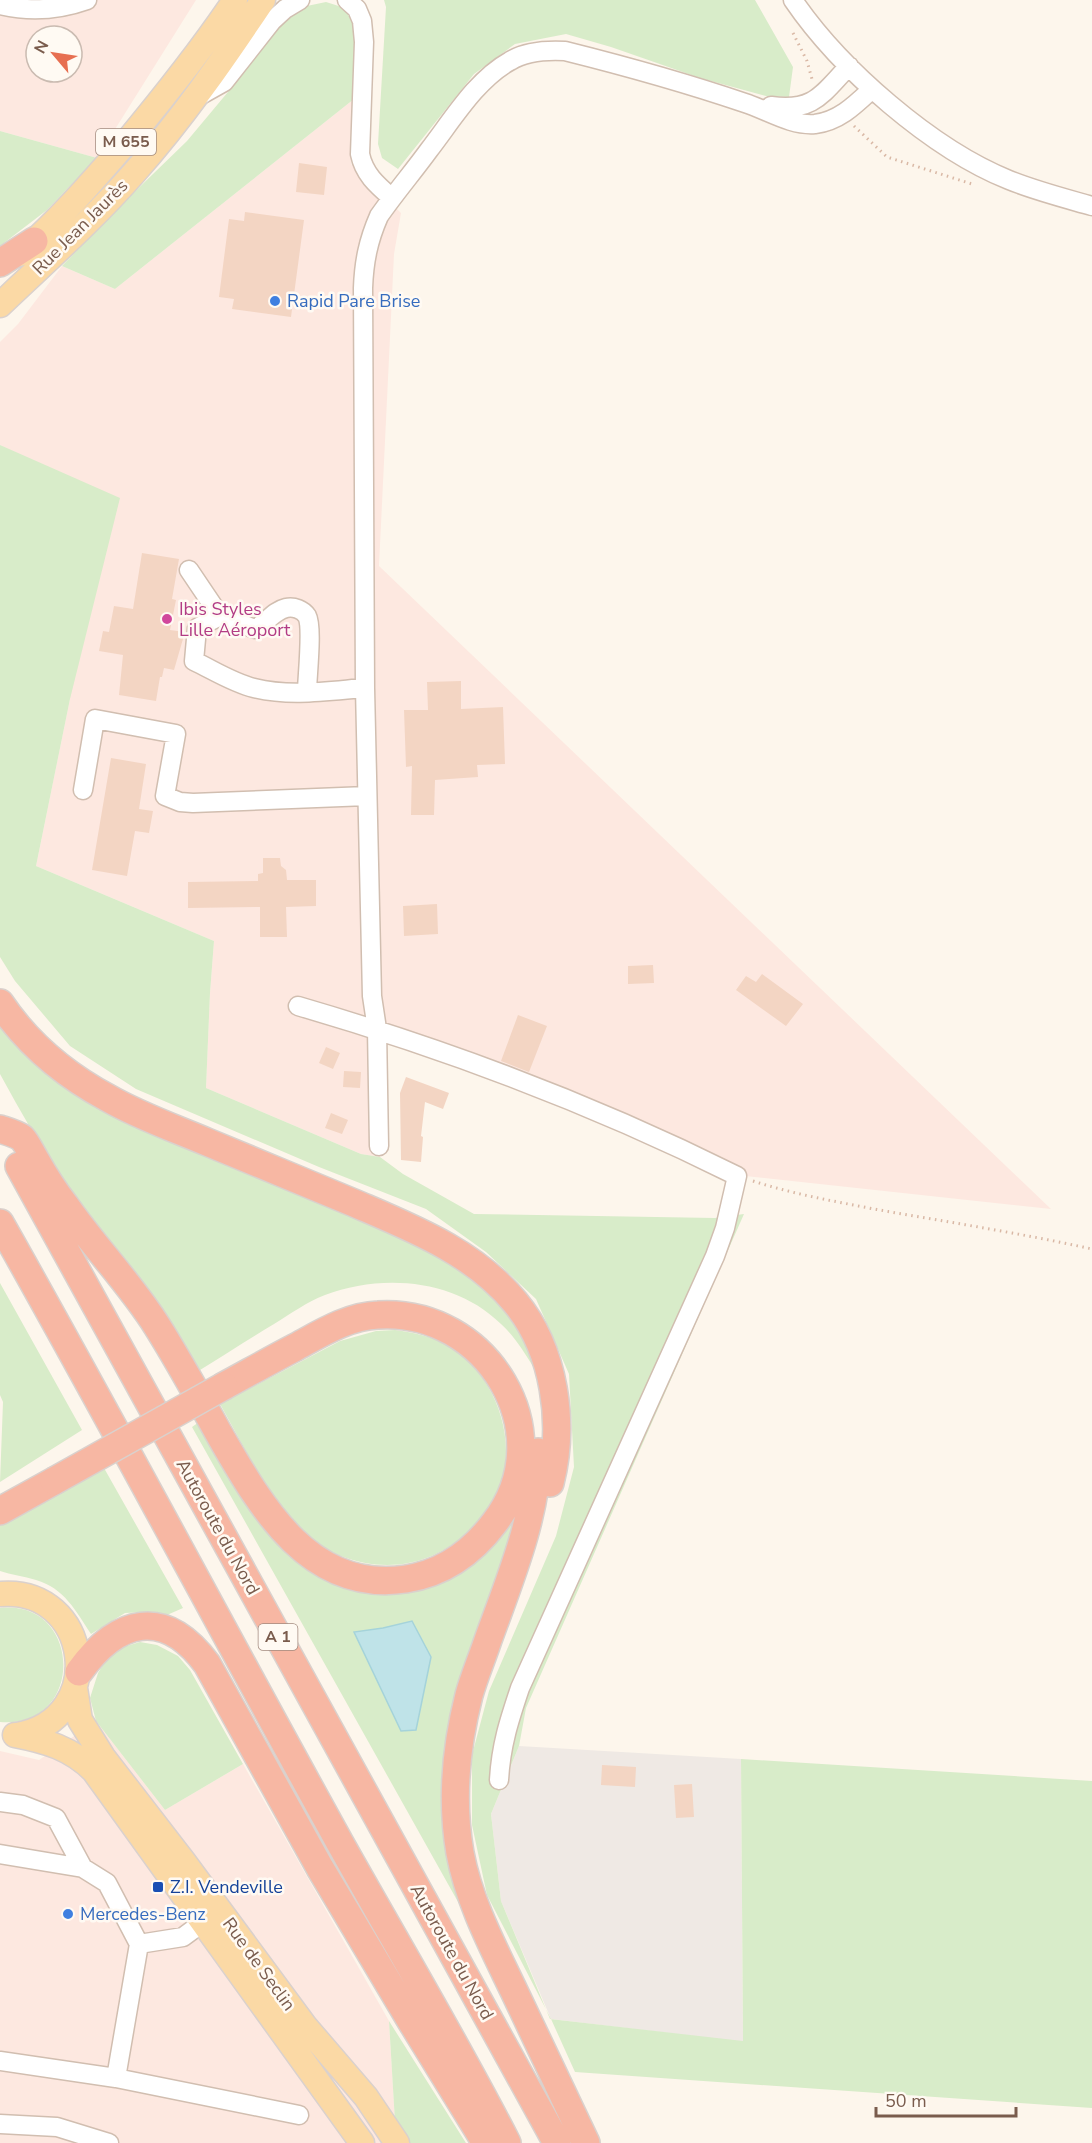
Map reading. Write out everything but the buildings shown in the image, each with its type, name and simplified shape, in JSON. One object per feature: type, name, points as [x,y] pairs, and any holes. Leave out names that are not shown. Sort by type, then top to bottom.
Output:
[{"type":"highway","points":[[0,263],[34,241]]},
{"type":"highway","points":[[0,1003],[28,1039],[51,1060],[107,1098],[425,1235],[477,1267],[516,1302],[537,1339],[548,1367],[554,1390],[557,1440],[555,1464],[538,1525],[506,1592]]},
{"type":"highway","points":[[0,1130],[22,1137],[63,1203],[155,1323],[260,1501],[286,1534],[313,1557],[345,1573],[378,1580],[403,1580],[430,1574],[460,1559],[477,1544],[502,1513],[517,1482],[521,1440],[517,1416],[508,1392],[490,1363],[472,1346],[455,1333],[432,1322],[379,1314],[358,1318],[335,1326],[220,1380]]},
{"type":"highway","name":"Autoroute du Nord","points":[[0,1130],[557,2143]]},
{"type":"highway","name":"A 1","points":[[0,1223],[74,1354],[341,1844],[467,2066],[507,2143]]},
{"type":"highway","points":[[0,1511],[51,1475],[220,1380],[325,1311],[358,1300],[389,1297],[416,1299],[450,1310],[475,1325],[503,1351],[522,1379],[533,1407],[538,1466],[524,1537],[469,1694],[459,1748],[456,1797],[460,1853],[483,1925],[586,2143]]},
{"type":"highway","points":[[0,1495],[51,1475]]},
{"type":"highway","points":[[77,1680],[96,1650],[107,1640],[121,1632],[135,1628],[148,1626],[163,1629],[179,1636],[194,1647],[207,1664],[411,2021],[486,2143]]},
{"type":"main road","name":"Rue Jean Jaurès","points":[[0,270],[34,241],[77,198],[154,109],[212,35],[235,0]]},
{"type":"main road","name":"Rue Jean Jaurès","points":[[0,305],[133,175],[197,96],[263,0]]},
{"type":"main road","name":"Rue de Seclin","points":[[1,1593],[32,1598],[57,1614],[74,1639],[78,1658],[80,1720],[103,1758],[195,1877],[292,2010],[366,2097],[397,2143]]},
{"type":"main road","points":[[8,1735],[35,1731],[52,1720],[66,1706],[77,1680]]},
{"type":"main road","name":"Rue de Seclin","points":[[8,1735],[43,1740],[59,1746],[72,1752],[94,1771],[362,2143]]},
{"type":"street","points":[[0,5],[18,9],[42,9],[87,0]]},
{"type":"street","points":[[197,96],[224,82],[272,21],[285,9],[300,0]]},
{"type":"street","points":[[347,0],[357,9],[362,21],[364,42],[360,154],[362,166],[367,174],[392,198]]},
{"type":"street","points":[[793,0],[820,36],[872,89],[934,137],[981,167],[1026,186],[1092,206]]},
{"type":"street","points":[[380,1146],[377,1029],[372,996],[365,688],[364,261],[370,236],[379,216],[461,108],[482,85],[496,70],[512,59],[530,53],[548,50],[564,51],[812,124],[838,117],[852,108],[872,89]]},
{"type":"street","points":[[746,103],[790,108],[810,104],[823,94],[849,66]]},
{"type":"street","points":[[189,570],[220,616],[255,629],[264,624],[275,612],[289,607],[301,610],[308,617],[310,630],[307,692]]},
{"type":"street","points":[[220,616],[197,628],[194,661],[252,688],[284,693],[365,688]]},
{"type":"street","points":[[83,790],[95,719],[176,734],[165,796],[180,802],[367,796]]},
{"type":"street","points":[[298,1006],[377,1029],[479,1065],[669,1142],[737,1176],[725,1228],[715,1256],[520,1688],[507,1725],[501,1752],[499,1780]]},
{"type":"street","points":[[0,1802],[23,1805],[56,1818],[84,1868]]},
{"type":"street","points":[[0,1854],[84,1868],[107,1883],[139,1944],[116,2078]]},
{"type":"street","points":[[139,1944],[183,1937],[202,1923]]},
{"type":"street","points":[[0,2061],[116,2078],[298,2115]]},
{"type":"street","points":[[0,2124],[57,2127],[87,2140],[109,2143]]},
{"type":"path","points":[[793,33],[807,61],[813,83],[823,94]]},
{"type":"path","points":[[737,1176],[790,1193],[1023,1234],[1092,1249]]},
{"type":"shaded area","points":[[0,0],[196,0],[97,158],[0,131]]},
{"type":"shaded area","points":[[354,99],[351,164],[401,213],[394,254],[379,566],[1051,1209],[736,1175],[377,1030],[380,1157],[361,1154],[206,1088],[214,941],[36,866],[70,699],[9,450],[0,445],[0,342],[18,324],[62,266],[115,289]]},
{"type":"shaded area","points":[[96,1721],[165,1810],[243,1764],[389,2021],[395,2122],[409,2143],[0,2143],[0,1751],[39,1760]]},
{"type":"shaded area","points":[[519,1746],[741,1759],[743,2042],[551,2019],[501,1901],[491,1814]]},
{"type":"green space","points":[[384,0],[755,0],[793,67],[789,97],[766,96],[700,78],[566,34],[515,44],[474,74],[398,169],[382,158],[378,144],[386,7]]},
{"type":"green space","points":[[326,2],[345,8],[354,27],[356,45],[354,99],[115,289],[62,266],[187,141],[243,74],[285,18],[302,7]]},
{"type":"green space","points":[[0,131],[97,158],[47,210],[0,246]]},
{"type":"green space","points":[[0,445],[120,498],[70,699],[36,866],[214,941],[206,1088],[361,1154],[380,1157],[403,1174],[474,1214],[715,1218],[744,1214],[526,1708],[519,1746],[491,1814],[501,1901],[546,2009],[487,1895],[472,1825],[472,1755],[489,1691],[556,1536],[574,1467],[569,1374],[536,1299],[486,1252],[426,1209],[319,1167],[136,1089],[70,1046],[15,981],[0,957]]},
{"type":"green space","points":[[0,1023],[6,1030],[425,1248],[459,1269],[492,1293],[515,1317],[528,1346],[534,1368],[511,1334],[483,1309],[463,1297],[441,1289],[418,1284],[394,1283],[347,1288],[318,1298],[200,1370],[165,1314],[80,1205],[43,1150],[0,1074]]},
{"type":"green space","points":[[0,1283],[82,1430],[0,1482],[3,1402],[0,1395]]},
{"type":"green space","points":[[395,1330],[439,1341],[457,1352],[473,1366],[496,1401],[506,1442],[501,1483],[490,1506],[478,1521],[455,1542],[434,1555],[412,1562],[389,1565],[366,1563],[343,1556],[320,1545],[297,1528],[265,1484],[220,1404],[340,1341],[376,1331]]},
{"type":"green space","points":[[202,1420],[280,1544],[313,1573],[348,1587],[443,1581],[486,1554],[510,1520],[527,1485],[474,1650],[462,1909],[192,1427]]},
{"type":"green space","points":[[104,1468],[183,1608],[167,1615],[145,1612],[125,1613],[91,1634],[68,1601],[54,1589],[36,1580],[0,1571],[0,1525]]},
{"type":"green space","points":[[0,1608],[27,1611],[47,1623],[59,1642],[63,1664],[60,1687],[48,1706],[28,1719],[0,1722]]},
{"type":"green space","points":[[140,1642],[157,1645],[178,1656],[190,1670],[243,1764],[165,1810],[96,1721],[90,1698],[98,1673],[108,1657],[123,1647]]},
{"type":"green space","points":[[741,1759],[1092,1781],[1092,2108],[575,2072],[551,2019],[743,2041]]},
{"type":"green space","points":[[389,2021],[466,2143],[409,2143],[395,2122]]},
{"type":"water","points":[[412,1621],[431,1657],[416,1730],[401,1731],[354,1632]]},
{"type":"place","name":"Rapid Pare Brise","points":[[275,301]]},
{"type":"place","name":"Ibis Styles Lille Aéroport","points":[[167,619]]},
{"type":"place","name":"Z.I. Vendeville","points":[[158,1887]]},
{"type":"place","name":"Mercedes-Benz","points":[[68,1914]]}]
